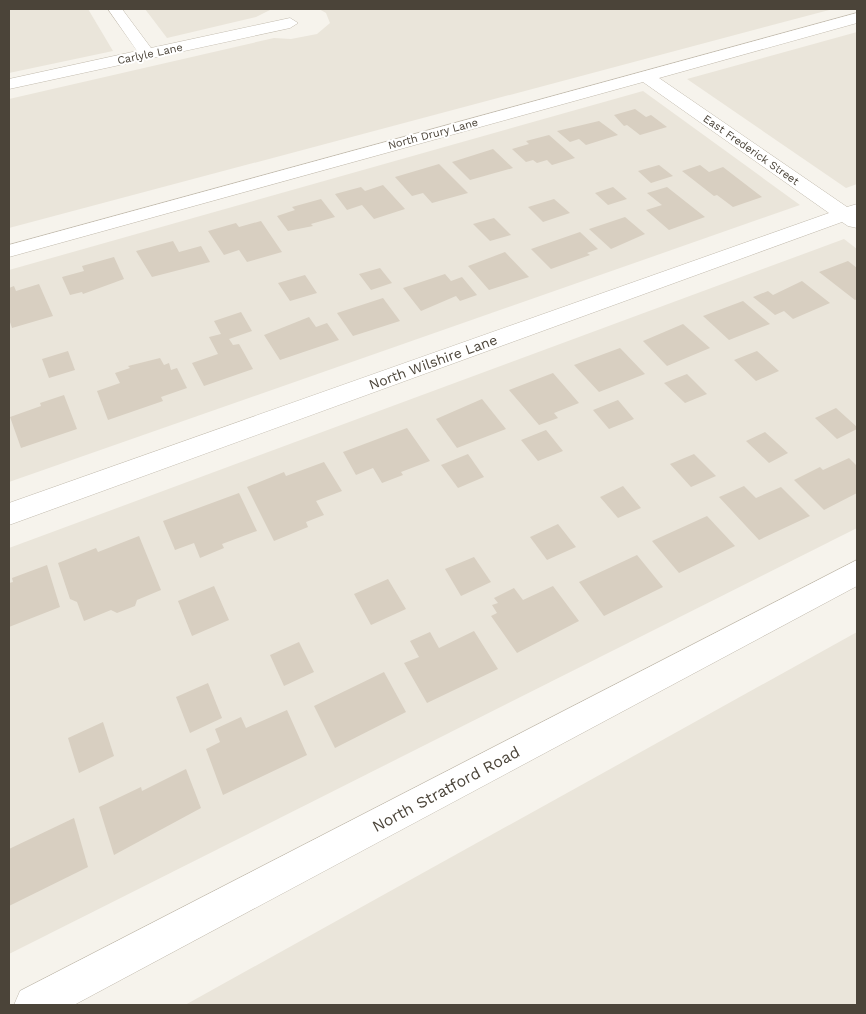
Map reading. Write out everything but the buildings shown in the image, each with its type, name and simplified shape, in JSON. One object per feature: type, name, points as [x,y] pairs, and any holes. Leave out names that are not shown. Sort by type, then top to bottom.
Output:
[{"type":"street","points":[[115,9],[146,54]]},
{"type":"street","name":"North Drury Lane","points":[[9,251],[857,18]]},
{"type":"street","name":"Carlyle Lane","points":[[9,84],[290,23]]},
{"type":"street","name":"East Frederick Street","points":[[645,76],[853,216]]},
{"type":"street","name":"North Wilshire Lane","points":[[9,514],[853,216]]},
{"type":"street","name":"North Stratford Road","points":[[34,1005],[857,572]]},
{"type":"shaded area","points":[[9,9],[88,9],[113,51],[9,73]]},
{"type":"shaded area","points":[[145,9],[272,9],[256,17],[167,38]]},
{"type":"shaded area","points":[[319,9],[833,9],[9,228],[9,99],[274,38],[291,39],[317,34],[330,23],[326,13]]},
{"type":"shaded area","points":[[857,32],[857,184],[846,188],[687,79]]},
{"type":"shaded area","points":[[643,91],[800,205],[9,482],[9,270]]},
{"type":"shaded area","points":[[844,239],[857,249],[857,528],[9,954],[9,548]]},
{"type":"shaded area","points":[[857,632],[857,1005],[185,1005]]}]
